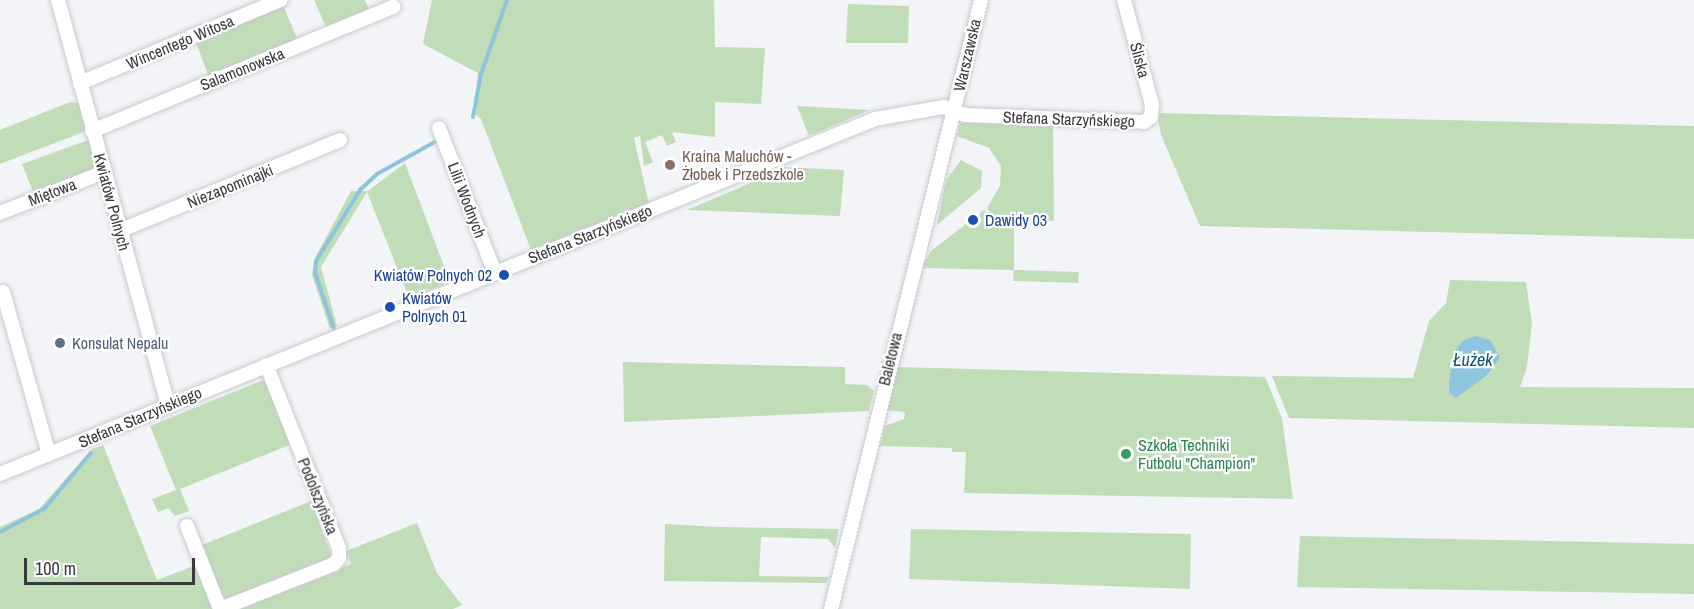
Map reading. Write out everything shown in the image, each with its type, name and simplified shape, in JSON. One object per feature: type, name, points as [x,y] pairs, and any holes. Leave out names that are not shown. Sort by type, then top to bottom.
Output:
[{"type":"street","name":"Kwiatów Polnych","points":[[58,0],[119,231],[168,404]]},
{"type":"street","name":"Wincentego Witosa","points":[[80,83],[280,0]]},
{"type":"street","name":"Warszawska","points":[[954,111],[981,0]]},
{"type":"street","name":"Śliska","points":[[1124,0],[1152,105],[1149,119]]},
{"type":"street","name":"Salamonowska","points":[[92,131],[393,7]]},
{"type":"street","name":"Stefana Starzyńskiego","points":[[0,474],[875,119],[944,107],[965,115],[1149,119]]},
{"type":"street","name":"Baletowa","points":[[831,609],[954,111]]},
{"type":"street","name":"Lilii Wodnych","points":[[439,128],[495,273]]},
{"type":"street","name":"Niezapominajki","points":[[119,231],[340,141]]},
{"type":"street","name":"Miętowa","points":[[0,213],[104,172]]},
{"type":"street","points":[[3,292],[49,455]]},
{"type":"street","name":"Podolszyńska","points":[[187,526],[220,609],[334,564],[339,558],[339,548],[266,365]]},
{"type":"green space","points":[[314,0],[365,0],[370,12],[327,29]]},
{"type":"green space","points":[[432,0],[714,0],[715,47],[765,48],[761,104],[715,102],[715,137],[672,132],[676,142],[667,146],[662,135],[645,142],[653,162],[644,166],[640,136],[634,138],[649,204],[531,250],[481,119],[474,113],[478,73],[423,44]]},
{"type":"green space","points":[[848,4],[909,6],[908,43],[846,43]]},
{"type":"green space","points":[[283,5],[298,41],[209,77],[195,40]]},
{"type":"green space","points":[[70,102],[81,104],[86,131],[0,164],[0,130]]},
{"type":"green space","points":[[797,106],[870,110],[809,136]]},
{"type":"green space","points":[[1157,113],[1694,126],[1694,239],[1200,226],[1161,135]]},
{"type":"green space","points":[[967,121],[1053,123],[1054,221],[1014,219],[1014,270],[921,268],[931,251],[966,224],[969,226],[983,210],[992,214],[987,208],[1000,186],[1001,166],[989,148],[957,136],[960,124]]},
{"type":"green space","points":[[91,139],[99,171],[34,194],[22,164]]},
{"type":"green space","points":[[961,160],[982,171],[981,188],[937,225],[946,180]]},
{"type":"green space","points":[[405,163],[450,282],[409,298],[367,192],[321,267],[337,326],[330,329],[312,275],[315,258],[351,191],[368,191]]},
{"type":"green space","points":[[780,167],[844,170],[840,216],[687,210],[781,170]]},
{"type":"green space","points":[[1014,270],[1079,272],[1078,283],[1013,281]]},
{"type":"green space","points":[[1450,280],[1526,282],[1532,323],[1527,367],[1520,387],[1694,388],[1694,428],[1289,418],[1272,376],[1413,378],[1429,321],[1446,303]]},
{"type":"green space","points":[[623,362],[845,367],[845,384],[867,385],[874,391],[869,411],[624,422]]},
{"type":"green space","name":"Szkoła Techniki Futbolu \"Champion\"","points":[[897,367],[1265,377],[1282,418],[1293,499],[964,493],[966,452],[952,452],[952,448],[880,446],[885,426],[904,419],[905,412],[885,410]]},
{"type":"green space","points":[[266,379],[292,444],[180,489],[189,511],[175,516],[168,508],[158,512],[152,499],[176,490],[150,426]]},
{"type":"green space","points":[[103,445],[157,580],[196,565],[213,609],[0,609],[0,527],[39,509],[92,449]]},
{"type":"green space","points":[[311,501],[332,557],[227,600],[222,597],[202,545]]},
{"type":"green space","points":[[417,523],[437,573],[462,605],[453,609],[240,609],[351,564],[346,551]]},
{"type":"green space","points":[[665,524],[839,529],[835,548],[828,539],[761,537],[759,576],[829,577],[827,583],[664,581]]},
{"type":"green space","points":[[911,529],[1191,534],[1190,589],[909,579]]},
{"type":"green space","points":[[1300,536],[1694,544],[1694,594],[1297,587]]},
{"type":"water","name":"Łużek","points":[[1475,336],[1490,340],[1500,358],[1487,375],[1456,398],[1449,393],[1454,352],[1464,340]]},
{"type":"waterway","points":[[473,117],[481,74],[507,0]]},
{"type":"waterway","points":[[334,329],[315,273],[316,261],[360,190],[377,174],[435,142]]},
{"type":"waterway","points":[[0,532],[44,509],[91,453]]},
{"type":"place","name":"Kraina Maluchów - Żłobek i Przedszkole","points":[[670,165]]},
{"type":"place","name":"Dawidy 03","points":[[973,220]]},
{"type":"place","name":"Kwiatów Polnych 02","points":[[504,275]]},
{"type":"place","name":"Kwiatów Polnych 01","points":[[390,307]]},
{"type":"place","name":"Konsulat Nepalu","points":[[60,343]]},
{"type":"place","name":"Szkoła Techniki Futbolu \"Champion\"","points":[[1126,454]]}]
